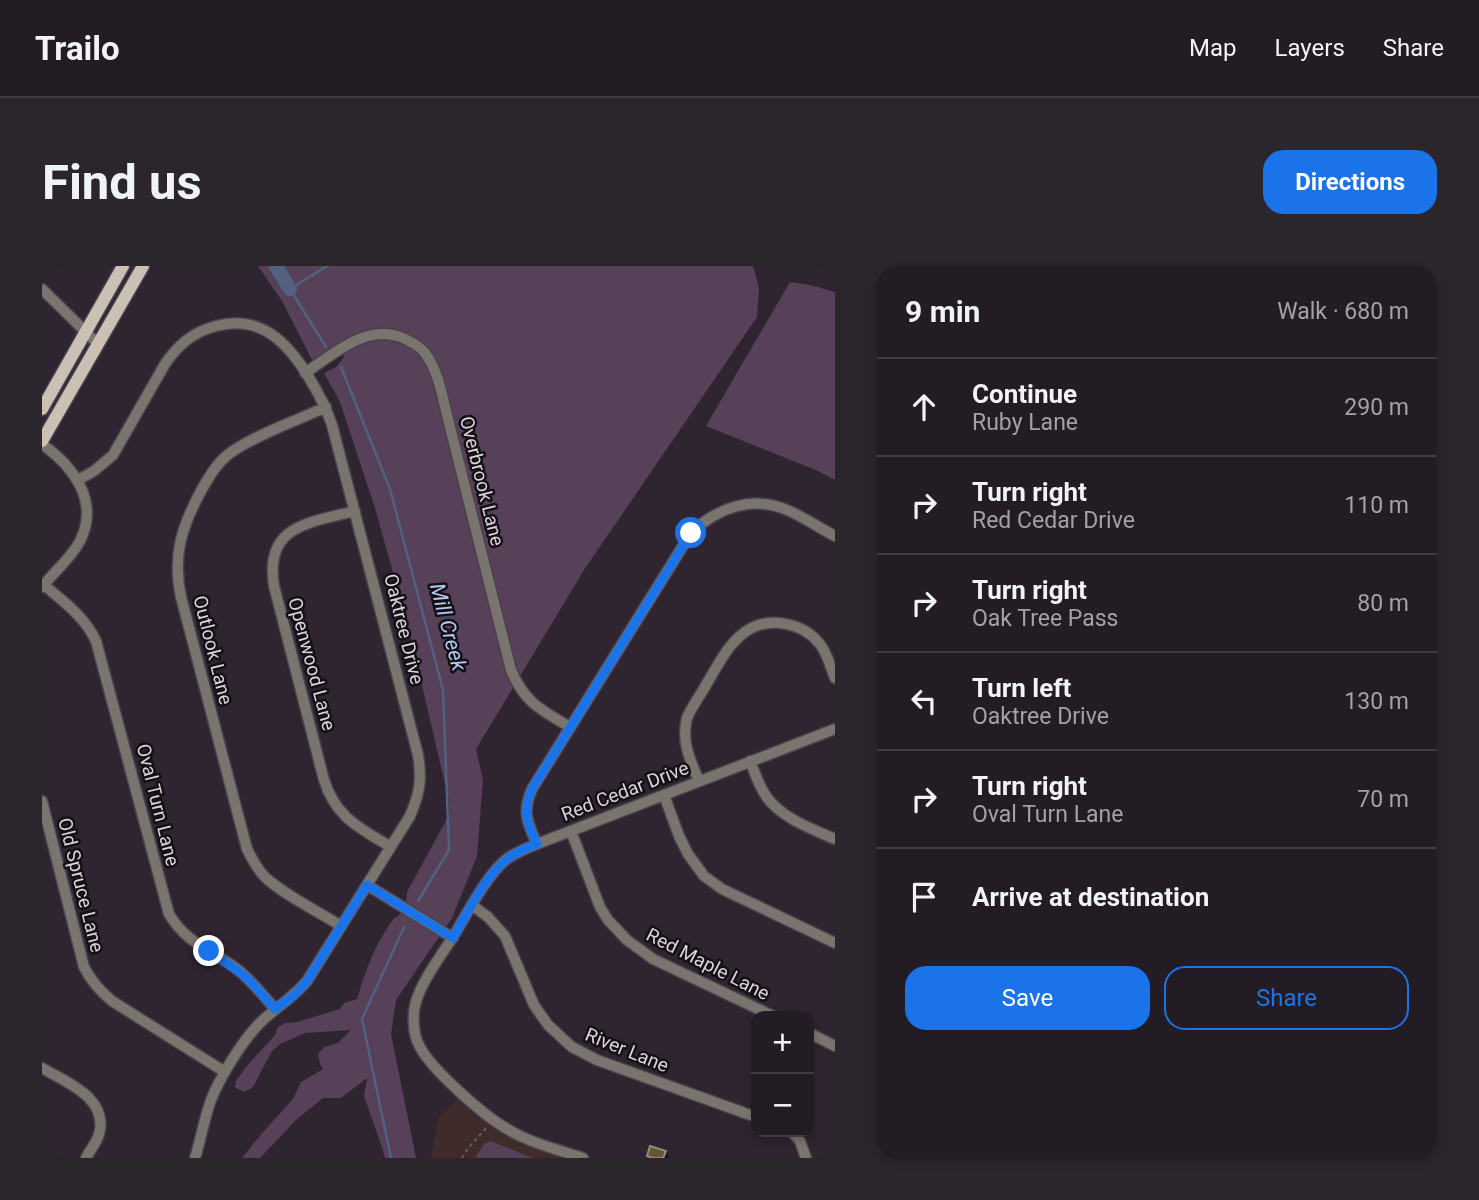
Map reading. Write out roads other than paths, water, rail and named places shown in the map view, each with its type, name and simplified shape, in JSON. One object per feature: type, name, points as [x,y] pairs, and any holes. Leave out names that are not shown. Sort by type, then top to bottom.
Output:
[{"type":"main road","points":[[42,409],[123,266]]},
{"type":"main road","points":[[42,442],[143,266]]},
{"type":"street","points":[[42,289],[97,343]]},
{"type":"street","name":"Oaktree Drive","points":[[78,480],[113,455],[173,352],[197,332],[225,324],[240,324],[255,327],[278,338],[291,351],[326,407],[418,755],[421,782],[410,816],[307,981],[256,1027],[225,1072],[211,1101],[195,1158]]},
{"type":"street","name":"Overbrook Lane","points":[[306,373],[356,340],[370,334],[398,336],[425,353],[436,375],[447,415],[515,681],[530,701],[570,727]]},
{"type":"street","name":"Outlook Lane","points":[[326,407],[247,443],[216,467],[188,514],[180,536],[177,573],[247,849],[265,877],[341,926]]},
{"type":"street","points":[[42,442],[66,463],[78,480],[86,503],[84,530],[80,540],[43,586]]},
{"type":"street","points":[[537,844],[526,817],[532,789],[691,533],[711,517],[736,506],[757,504],[770,505],[794,513],[835,536]]},
{"type":"street","name":"Openwood Lane","points":[[355,511],[314,521],[285,536],[275,551],[272,571],[276,596],[324,780],[332,800],[346,818],[391,847]]},
{"type":"street","name":"Oval Turn Lane","points":[[43,586],[78,614],[96,641],[169,914],[190,940],[237,970],[275,1009]]},
{"type":"street","points":[[699,781],[684,739],[687,718],[731,645],[745,632],[764,624],[783,623],[808,632],[819,642],[835,678]]},
{"type":"street","name":"Red Cedar Drive","points":[[583,1158],[518,1135],[494,1120],[434,1067],[416,1037],[414,1012],[419,994],[485,884],[502,863],[520,851],[835,729]]},
{"type":"street","points":[[750,761],[759,785],[773,805],[791,818],[835,839]]},
{"type":"street","points":[[664,795],[679,836],[704,876],[722,889],[835,943]]},
{"type":"street","name":"Old Spruce Lane","points":[[42,801],[89,977],[112,1001],[225,1072]]},
{"type":"street","name":"Red Maple Lane","points":[[571,831],[600,907],[627,940],[653,959],[762,1011]]},
{"type":"street","points":[[367,885],[453,938]]},
{"type":"street","name":"River Lane","points":[[472,905],[488,917],[505,936],[539,1013],[557,1035],[572,1047],[597,1060],[751,1115]]},
{"type":"street","points":[[814,1036],[835,1046]]},
{"type":"street","points":[[42,1068],[86,1095],[98,1111],[99,1134],[86,1158]]},
{"type":"street","points":[[796,1137],[806,1158]]},
{"type":"waterway","name":"Mill Creek","points":[[276,266],[290,289]]},
{"type":"waterway","name":"Mill Creek","points":[[326,347],[290,289],[327,266]]},
{"type":"waterway","name":"Mill Creek","points":[[341,367],[390,489],[443,690],[449,850],[418,901]]},
{"type":"waterway","name":"Mill Creek","points":[[391,1158],[362,1019],[404,927]]}]
